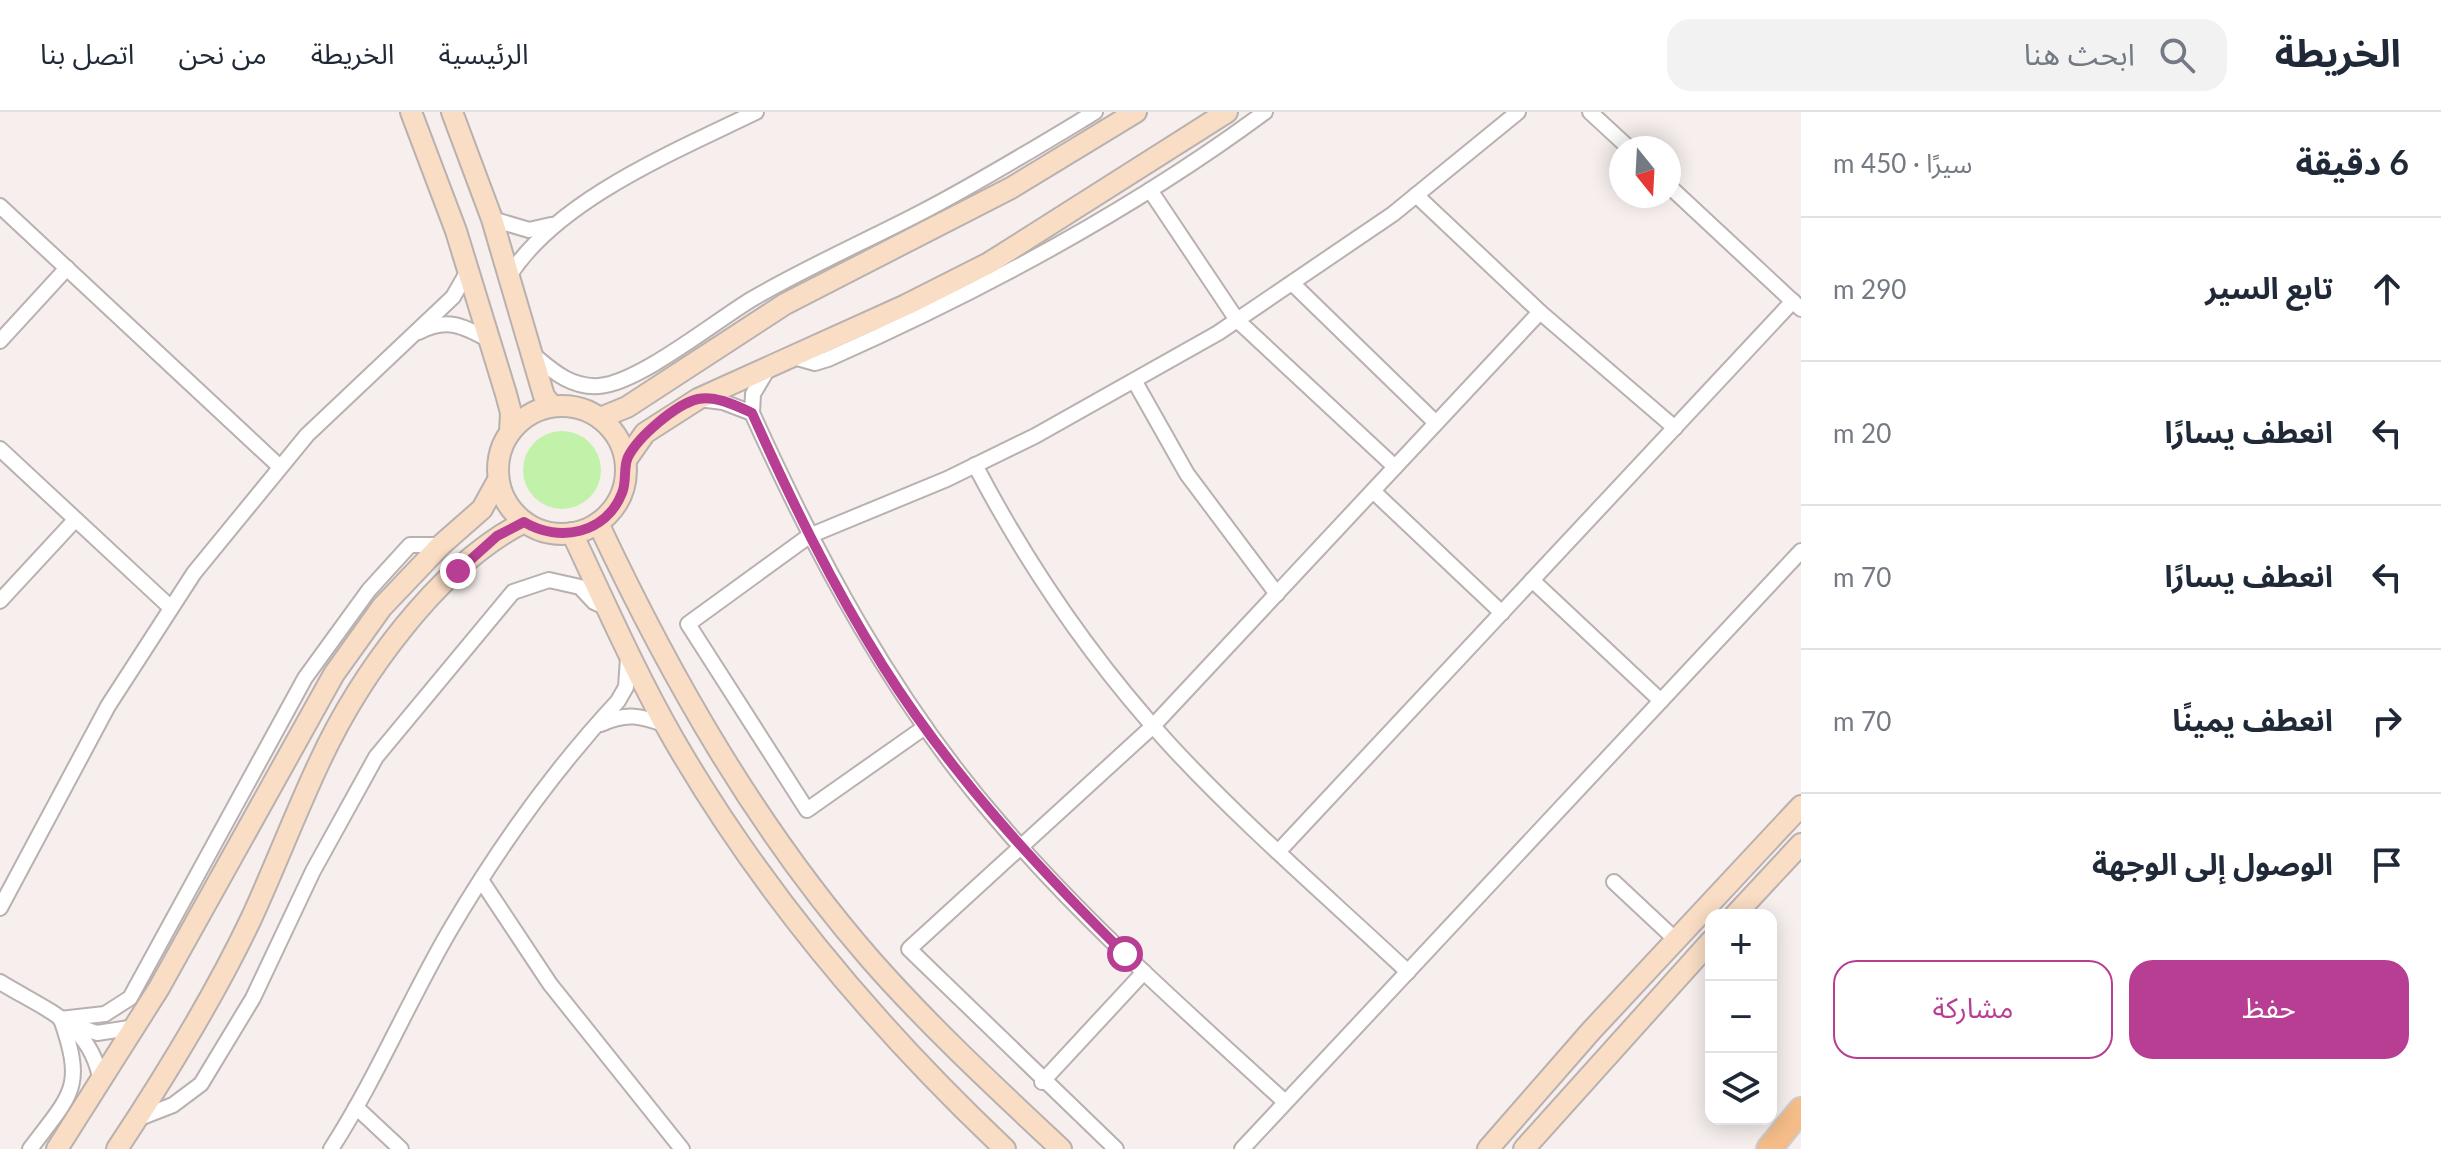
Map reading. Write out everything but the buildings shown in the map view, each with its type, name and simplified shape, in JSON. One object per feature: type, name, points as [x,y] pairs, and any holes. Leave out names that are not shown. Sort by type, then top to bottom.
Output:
[{"type":"main road","points":[[411,112],[468,271],[511,413],[510,432],[499,455],[498,480],[507,504],[524,522],[547,532],[572,533],[598,523],[621,497],[626,460],[618,436],[600,418],[578,407],[552,406],[529,415],[510,432]]},
{"type":"main road","points":[[452,112],[492,219],[544,396],[552,406]]},
{"type":"main road","points":[[600,418],[627,407],[785,304],[1011,188],[1136,112]]},
{"type":"main road","points":[[626,460],[645,433],[698,399],[906,305],[989,263],[1227,112]]},
{"type":"main road","points":[[57,1149],[136,1026],[311,710],[382,607],[441,545],[482,509],[498,480]]},
{"type":"main road","points":[[127,1138],[203,1009],[250,920],[319,763],[359,691],[409,622],[438,591],[497,536],[524,522]]},
{"type":"main road","points":[[598,523],[652,636],[709,738],[777,841],[870,959],[1061,1149]]},
{"type":"main road","points":[[572,533],[666,725],[736,839],[828,962],[910,1057],[1005,1149]]},
{"type":"main road","points":[[1488,1149],[1801,806]]},
{"type":"main road","points":[[1741,909],[1801,844]]},
{"type":"main road","points":[[1524,1149],[1705,948]]},
{"type":"main road","points":[[1769,1149],[1801,1110]]},
{"type":"street","points":[[509,276],[523,253],[555,224],[664,158],[756,112]]},
{"type":"street","points":[[530,352],[563,379],[583,386],[600,386],[630,377],[764,293],[919,214],[1095,112]]},
{"type":"street","points":[[1265,112],[1150,190],[1012,271],[881,335],[815,363],[780,360],[753,394],[752,413],[809,536],[884,668],[925,727],[1021,847],[1144,972],[1285,1102]]},
{"type":"street","points":[[925,727],[807,810],[688,624],[809,536],[975,465],[1135,382],[1237,320],[1293,284],[1416,195],[1518,112]]},
{"type":"street","points":[[1590,112],[1616,136]]},
{"type":"street","points":[[1150,190],[1237,320],[1395,467]]},
{"type":"street","points":[[1416,195],[1540,312],[1675,428]]},
{"type":"street","points":[[1278,852],[1675,428],[1797,305],[1681,197]]},
{"type":"street","points":[[0,206],[280,467]]},
{"type":"street","points":[[492,219],[529,230],[555,224]]},
{"type":"street","points":[[0,341],[67,268]]},
{"type":"street","points":[[0,908],[108,706],[170,607],[307,435],[453,297],[468,271]]},
{"type":"street","points":[[1293,284],[1436,423]]},
{"type":"street","points":[[440,309],[456,323],[489,340]]},
{"type":"street","points":[[1116,1149],[1042,1082],[909,949],[1153,726],[1540,312]]},
{"type":"street","points":[[408,338],[436,325],[456,323]]},
{"type":"street","points":[[1135,382],[1187,474],[1277,594]]},
{"type":"street","points":[[698,399],[723,402],[752,413]]},
{"type":"street","points":[[0,449],[170,607]]},
{"type":"street","points":[[975,465],[1035,571],[1090,650],[1153,726],[1278,852],[1408,972]]},
{"type":"street","points":[[1373,491],[1502,613]]},
{"type":"street","points":[[0,601],[75,520]]},
{"type":"street","points":[[64,1021],[105,1014],[130,998],[321,655],[369,590],[410,545],[441,545]]},
{"type":"street","points":[[1242,1149],[1801,551]]},
{"type":"street","points":[[127,1138],[201,1084],[253,998],[313,871],[376,757],[513,592],[549,580],[580,587],[594,602],[607,608]]},
{"type":"street","points":[[1532,580],[1661,701]]},
{"type":"street","points":[[331,1149],[481,880],[538,794],[626,687],[628,649]]},
{"type":"street","points":[[594,727],[621,715],[634,715],[666,725]]},
{"type":"street","points":[[481,880],[550,984],[682,1149]]},
{"type":"street","points":[[1614,882],[1676,940]]},
{"type":"street","points":[[1042,1082],[1144,972]]},
{"type":"street","points":[[0,982],[64,1021],[90,1044],[101,1083]]},
{"type":"street","points":[[64,1021],[97,1033],[136,1026]]},
{"type":"street","points":[[30,1149],[74,1083],[74,1057],[64,1021]]},
{"type":"street","points":[[356,1107],[401,1149]]},
{"type":"green space","points":[[562,431],[577,434],[590,442],[598,455],[601,470],[598,485],[590,498],[577,506],[562,509],[547,506],[534,498],[526,485],[523,470],[526,455],[534,442],[547,434]]},
{"type":"route","points":[[458,571],[497,536],[524,522],[560,534],[596,525],[615,508],[621,497],[627,472],[626,460],[645,433],[698,399],[736,405],[752,413],[794,508],[884,668],[946,757],[998,821],[1125,954]]}]
